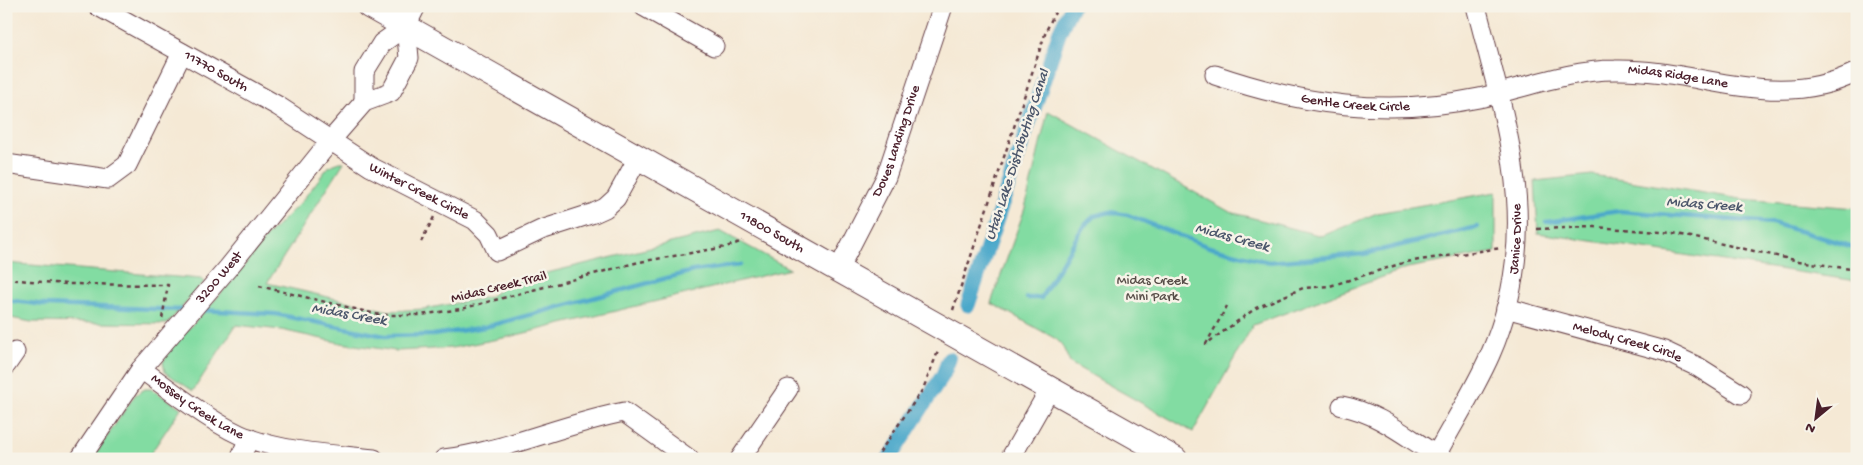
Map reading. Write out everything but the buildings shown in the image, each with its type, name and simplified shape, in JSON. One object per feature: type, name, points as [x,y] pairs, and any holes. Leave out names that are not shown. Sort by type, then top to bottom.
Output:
[{"type":"main road","name":"11800 South","points":[[369,6],[411,16],[638,158],[1175,459]]},
{"type":"street","name":"11770 South","points":[[98,6],[278,106],[331,140]]},
{"type":"street","points":[[643,6],[714,46]]},
{"type":"street","name":"Doves Landing Drive","points":[[838,270],[886,176],[943,6]]},
{"type":"street","name":"Janice Drive","points":[[1438,457],[1489,356],[1506,308],[1514,274],[1519,210],[1512,157],[1476,6]]},
{"type":"street","points":[[364,102],[364,72],[382,43],[411,16]]},
{"type":"street","name":"3200 West","points":[[80,459],[141,369],[331,140],[364,102],[391,92],[409,58],[411,16]]},
{"type":"street","points":[[6,164],[108,179],[127,165],[182,53]]},
{"type":"street","name":"Midas Ridge Lane","points":[[1498,93],[1599,70],[1648,70],[1763,90],[1783,91],[1821,86],[1857,72]]},
{"type":"street","name":"Gentle Creek Circle","points":[[1215,75],[1260,90],[1302,100],[1344,106],[1389,108],[1434,106],[1498,93]]},
{"type":"street","name":"Winter Creek Circle","points":[[331,140],[371,166],[475,220],[489,234],[497,251],[541,230],[605,208],[616,198],[638,158]]},
{"type":"street","name":"Melody Creek Circle","points":[[1506,308],[1664,351],[1698,367],[1741,394]]},
{"type":"street","name":"Mossey Creek Lane","points":[[141,369],[211,417],[249,438],[277,446],[374,459]]},
{"type":"street","points":[[740,459],[788,388]]},
{"type":"street","points":[[1010,459],[1050,389]]},
{"type":"street","points":[[1342,406],[1361,410],[1378,418],[1438,457]]},
{"type":"street","points":[[444,459],[484,452],[599,417],[624,412],[689,459]]},
{"type":"street","points":[[240,459],[249,438]]},
{"type":"path","points":[[953,310],[1046,31],[1058,6]]},
{"type":"path","points":[[421,242],[438,211]]},
{"type":"path","points":[[1537,229],[1595,227],[1673,234],[1799,261],[1857,270]]},
{"type":"path","name":"Midas Creek Trail","points":[[259,286],[380,314],[420,315],[461,309],[639,262],[726,247],[743,242]]},
{"type":"path","points":[[1227,306],[1206,344],[1256,308],[1303,288],[1330,286],[1406,262],[1502,248]]},
{"type":"path","points":[[6,279],[67,284],[168,285],[161,324]]},
{"type":"path","points":[[875,459],[923,389],[939,349]]},
{"type":"green space","name":"Midas Creek Mini Park","points":[[1048,111],[1230,212],[1322,236],[1377,213],[1496,192],[1496,252],[1407,268],[1253,325],[1193,432],[1070,363],[1062,345],[1056,339],[991,303],[1025,208]]},
{"type":"green space","points":[[344,162],[267,283],[389,311],[424,309],[489,297],[510,282],[720,231],[790,269],[508,337],[452,348],[396,351],[341,343],[281,330],[236,325],[193,391],[165,372],[163,362],[172,347],[234,279],[263,240],[302,201],[329,166]]},
{"type":"green space","points":[[1592,175],[1741,199],[1857,208],[1857,281],[1538,233],[1535,181]]},
{"type":"green space","points":[[6,263],[201,279],[204,282],[167,324],[31,322],[6,317]]},
{"type":"green space","points":[[145,389],[151,389],[181,408],[147,459],[92,459],[135,395]]},
{"type":"waterway","name":"Utah Lake Distributing Canal","points":[[968,305],[1060,31],[1072,6]]},
{"type":"waterway","name":"Midas Creek","points":[[1547,222],[1619,211],[1772,223],[1857,248]]},
{"type":"waterway","name":"Midas Creek","points":[[1027,298],[1041,298],[1083,227],[1094,216],[1110,212],[1128,215],[1209,247],[1268,262],[1364,254],[1477,227]]},
{"type":"waterway","name":"Midas Creek","points":[[200,310],[275,314],[385,336],[433,335],[485,327],[693,271],[740,265]]},
{"type":"waterway","name":"Midas Creek","points":[[6,300],[45,305],[184,310]]},
{"type":"waterway","name":"Utah Lake Distributing Canal","points":[[889,459],[943,375],[949,359]]}]
